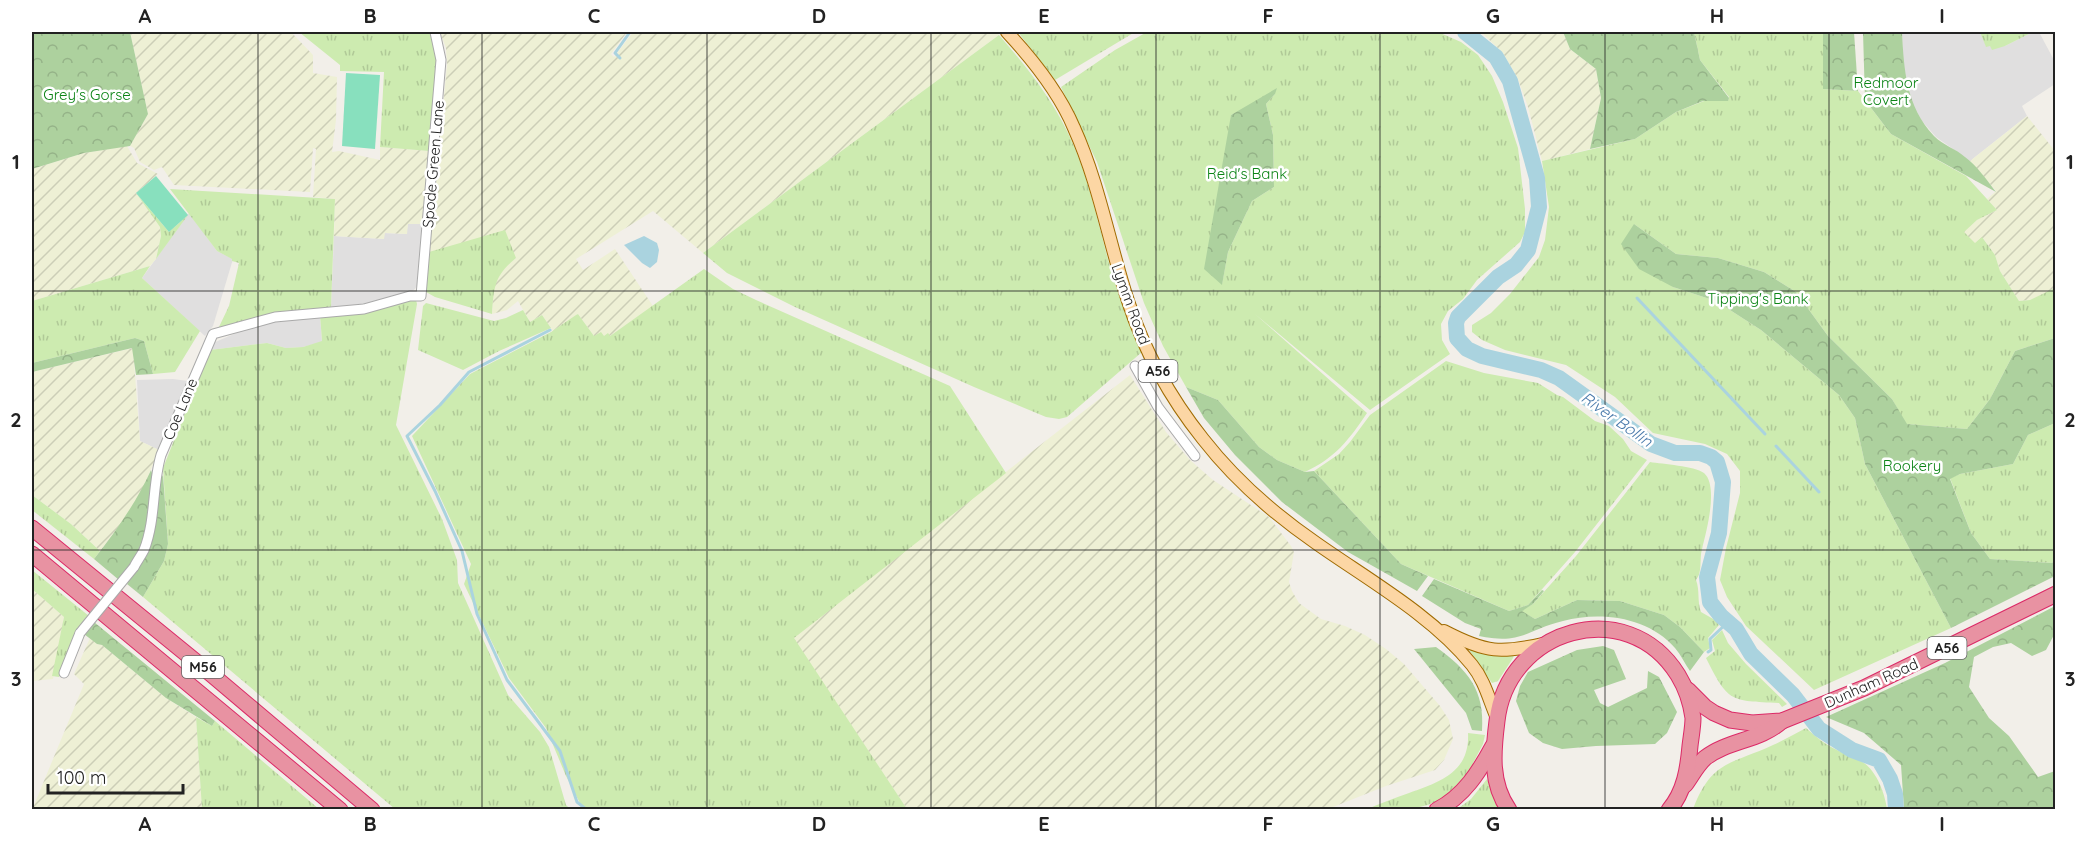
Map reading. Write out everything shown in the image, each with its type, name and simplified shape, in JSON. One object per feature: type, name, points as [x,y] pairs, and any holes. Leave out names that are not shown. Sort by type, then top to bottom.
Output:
[{"type":"highway","name":"M56","points":[[32,528],[211,674],[372,810]]},
{"type":"highway","name":"M56","points":[[32,554],[340,810]]},
{"type":"highway","name":"Dunham Road","points":[[1681,680],[1693,696],[1714,713],[1743,723],[1784,720],[1827,704],[1928,658],[2055,594]]},
{"type":"highway","name":"A56","points":[[1509,810],[1495,782],[1495,744],[1497,718],[1504,694],[1514,674],[1526,658],[1547,643],[1577,631],[1603,629],[1616,631],[1652,646],[1673,668],[1690,701],[1693,720],[1684,786],[1671,808]]},
{"type":"highway","name":"Dunham Road","points":[[1684,786],[1702,761],[1709,756],[1723,747],[1772,730],[1784,720]]},
{"type":"highway","points":[[1437,810],[1447,805],[1469,785],[1495,744]]},
{"type":"main road","name":"Lymm Road","points":[[1007,32],[1049,84],[1074,128],[1097,191],[1116,262],[1138,328],[1165,383],[1183,413],[1224,465],[1266,505],[1313,542],[1429,623],[1472,645],[1491,650],[1509,650],[1547,643]]},
{"type":"main road","name":"Lymm Road","points":[[1429,623],[1462,654],[1477,672],[1497,718]]},
{"type":"street","name":"Spode Green Lane","points":[[421,296],[441,60],[435,32]]},
{"type":"street","name":"Coe Lane","points":[[64,673],[80,633],[134,567],[144,550],[161,455],[213,334],[275,317],[364,309],[410,296],[421,296]]},
{"type":"street","points":[[1136,366],[1158,407],[1195,456]]},
{"type":"shaded area","points":[[1902,32],[1980,32],[1986,46],[2005,46],[2033,32],[2039,32],[2055,62],[2055,84],[2022,106],[2027,116],[1970,161],[1936,137],[1922,121],[1911,101],[1904,74]]},
{"type":"shaded area","points":[[189,213],[217,251],[233,259],[213,326],[205,336],[142,278]]},
{"type":"shaded area","points":[[408,224],[422,224],[419,282],[415,289],[408,294],[376,303],[331,308],[334,236],[384,239],[384,233],[406,234]]},
{"type":"shaded area","points":[[320,315],[322,342],[303,347],[286,348],[267,343],[210,350],[213,343],[248,328],[277,320]]},
{"type":"shaded area","points":[[137,380],[188,381],[159,450],[140,441]]},
{"type":"green space","name":"Grey's Gorse","points":[[32,32],[130,32],[148,114],[130,146],[84,153],[32,169]]},
{"type":"green space","points":[[130,32],[291,32],[313,55],[313,73],[337,77],[336,120],[332,152],[339,151],[380,160],[380,147],[429,151],[422,224],[408,224],[407,234],[385,233],[384,239],[334,236],[335,199],[313,197],[316,149],[313,148],[310,192],[174,185],[162,167],[154,170],[140,162],[134,148],[130,146],[148,114]]},
{"type":"green space","points":[[299,32],[431,32],[438,68],[429,151],[380,147],[384,72],[340,71],[340,65]]},
{"type":"green space","points":[[440,32],[627,32],[611,54],[614,57],[633,32],[996,32],[999,35],[703,253],[653,211],[576,259],[583,270],[615,249],[653,306],[610,336],[594,336],[578,314],[553,331],[542,315],[530,322],[518,301],[507,310],[492,314],[493,291],[497,278],[503,268],[516,258],[429,252],[447,65],[446,48]]},
{"type":"green space","points":[[1018,32],[1135,32],[1055,80]]},
{"type":"green space","points":[[1147,32],[1438,32],[1461,42],[1478,55],[1492,76],[1518,148],[1525,209],[1525,232],[1520,242],[1477,280],[1463,299],[1448,311],[1441,324],[1442,340],[1450,354],[1370,410],[1255,314],[1367,413],[1340,447],[1316,467],[1305,472],[1277,460],[1259,447],[1218,400],[1186,387],[1163,346],[1144,303],[1097,162],[1061,87],[1115,50]],"holes":[[[1275,94],[1266,104],[1273,135],[1274,187],[1252,201],[1228,252],[1222,284],[1231,115]]]},
{"type":"green space","points":[[1481,32],[1563,32],[1570,49],[1596,69],[1601,98],[1590,149],[1542,161],[1518,79],[1503,53]]},
{"type":"green space","points":[[1563,32],[1694,32],[1700,60],[1729,98],[1728,101],[1703,101],[1676,112],[1635,139],[1590,149],[1601,98],[1596,69],[1570,49]]},
{"type":"green space","points":[[1694,32],[1823,32],[1823,89],[1858,91],[1891,134],[1966,176],[1997,210],[1977,220],[1964,232],[1975,243],[1982,237],[1995,255],[2000,271],[2019,301],[2030,300],[2053,289],[2055,297],[2055,338],[2015,351],[1990,399],[1967,429],[1906,424],[1892,399],[1828,336],[1796,292],[1764,272],[1718,258],[1676,254],[1634,224],[1673,287],[1716,301],[1761,330],[1839,395],[1855,418],[1865,464],[1951,628],[1814,690],[1746,626],[1727,597],[1720,580],[1740,493],[1740,471],[1727,454],[1705,444],[1653,433],[1615,397],[1566,365],[1505,350],[1482,340],[1472,332],[1472,325],[1491,313],[1510,294],[1539,257],[1545,240],[1549,207],[1542,161],[1635,139],[1676,112],[1704,101],[1728,101],[1729,97],[1700,60]]},
{"type":"green space","points":[[1823,32],[1854,32],[1858,91],[1823,89]]},
{"type":"green space","name":"Redmoor Covert","points":[[1863,32],[1902,32],[1908,87],[1917,112],[1934,136],[1969,161],[1982,173],[1996,192],[1891,134],[1865,100]]},
{"type":"green space","points":[[1980,32],[2033,32],[1992,50],[1990,46],[1986,47]]},
{"type":"green space","points":[[999,35],[1045,93],[1079,158],[1116,285],[1142,352],[1067,417],[1059,419],[1046,417],[974,387],[795,307],[727,273],[703,253]]},
{"type":"green space","points":[[346,73],[380,75],[375,149],[342,146]]},
{"type":"green space","name":"Reid's Bank","points":[[1277,88],[1266,104],[1273,135],[1274,187],[1252,201],[1228,252],[1222,285],[1204,269],[1231,115]]},
{"type":"green space","points":[[2027,116],[2055,151],[2055,297],[2053,290],[2030,300],[2019,301],[2000,271],[1995,255],[1983,238],[1975,244],[1963,232],[1977,220],[1997,210],[1987,199],[1996,191],[1970,161]]},
{"type":"green space","points":[[127,146],[137,163],[158,174],[136,193],[160,227],[161,236],[156,259],[150,266],[32,301],[32,169],[84,153]]},
{"type":"green space","points":[[156,176],[188,215],[169,232],[136,193]]},
{"type":"green space","points":[[170,189],[335,199],[331,308],[218,329],[229,306],[239,263],[217,251]]},
{"type":"green space","points":[[136,193],[169,232],[188,215],[156,259],[161,236],[160,227]]},
{"type":"green space","name":"Rookery","points":[[1634,224],[1676,254],[1718,258],[1764,272],[1796,292],[1828,336],[1892,399],[1907,424],[1967,429],[1990,399],[2015,351],[2055,338],[2055,423],[2028,435],[2013,464],[1960,474],[1950,479],[1971,533],[1990,559],[2052,563],[2055,560],[2055,576],[1951,628],[1865,464],[1855,418],[1839,395],[1761,330],[1716,301],[1673,287],[1639,269],[1621,244]]},
{"type":"green space","points":[[505,230],[516,258],[503,271],[496,283],[492,314],[435,297],[426,292],[429,252]]},
{"type":"green space","points":[[150,266],[142,278],[200,331],[175,372],[153,374],[144,341],[135,338],[32,363],[32,301]]},
{"type":"green space","points":[[704,269],[733,289],[756,300],[950,386],[1006,473],[794,638],[907,809],[583,809],[546,728],[509,678],[464,584],[471,564],[412,436],[470,374],[551,332],[578,314],[594,336],[601,332],[604,336],[608,333],[610,336]]},
{"type":"green space","points":[[411,299],[416,300],[417,304],[396,425],[442,519],[457,560],[458,583],[508,695],[540,732],[549,747],[566,805],[570,809],[395,809],[143,597],[164,561],[168,544],[163,468],[210,350],[267,343],[286,348],[303,347],[322,341],[320,315],[374,311]]},
{"type":"green space","points":[[426,303],[494,321],[523,310],[530,322],[542,315],[551,328],[463,370],[418,350],[423,306]]},
{"type":"green space","points":[[135,338],[144,341],[153,374],[136,375],[132,348],[32,372],[32,363]]},
{"type":"green space","points":[[133,348],[140,441],[159,450],[140,495],[100,551],[71,524],[32,495],[32,372]]},
{"type":"green space","points":[[1446,361],[1484,373],[1538,383],[1563,397],[1595,421],[1609,426],[1623,439],[1631,451],[1647,460],[1575,552],[1528,605],[1509,611],[1401,564],[1314,471],[1339,454],[1370,415]]},
{"type":"green space","points":[[1130,375],[1166,432],[1190,460],[1213,480],[1269,517],[1291,546],[1294,552],[1289,582],[1299,603],[1321,619],[1365,635],[1386,649],[1404,664],[1440,706],[1449,720],[1453,739],[1444,760],[1435,770],[1328,809],[907,809],[793,638]]},
{"type":"green space","points":[[1186,387],[1218,400],[1259,447],[1277,460],[1305,472],[1314,471],[1401,564],[1428,576],[1417,591],[1348,552],[1282,502],[1235,455],[1204,418]]},
{"type":"green space","points":[[2055,423],[2055,560],[2052,563],[1990,559],[1971,533],[1950,478],[2013,464],[2028,435]]},
{"type":"green space","points":[[1650,462],[1704,473],[1711,488],[1710,510],[1696,580],[1701,612],[1719,625],[1708,638],[1710,648],[1704,652],[1680,627],[1664,615],[1620,601],[1577,600],[1535,619],[1521,611],[1533,604],[1576,556]]},
{"type":"green space","points":[[151,470],[153,476],[147,532],[137,558],[119,580],[94,559],[125,516]]},
{"type":"green space","points":[[163,475],[168,544],[164,561],[143,597],[127,584],[137,569],[157,486]]},
{"type":"green space","points":[[32,495],[71,524],[100,551],[94,559],[32,510]]},
{"type":"green space","points":[[32,570],[89,616],[66,656],[59,677],[52,676],[64,617],[32,589]]},
{"type":"green space","points":[[1434,579],[1509,611],[1528,605],[1542,590],[1544,591],[1533,604],[1522,611],[1535,619],[1577,600],[1620,601],[1664,615],[1680,627],[1704,652],[1690,671],[1677,651],[1651,629],[1638,623],[1608,617],[1563,621],[1515,638],[1479,636],[1481,629],[1465,623],[1422,596]]},
{"type":"green space","points":[[32,589],[64,617],[53,679],[32,681]]},
{"type":"green space","points":[[2055,606],[2055,633],[2046,650],[2032,656],[2011,643],[1993,647],[1974,657],[1969,687],[1989,718],[2009,736],[2038,777],[2055,771],[2055,809],[1904,809],[1901,765],[1864,733],[1826,717],[1945,663]]},
{"type":"green space","points":[[94,622],[215,721],[212,726],[166,698],[102,645],[84,634]]},
{"type":"green space","points":[[1722,630],[1728,643],[1746,664],[1787,704],[1782,707],[1779,703],[1740,699],[1726,691],[1706,658],[1715,651],[1712,640]]},
{"type":"green space","points":[[90,638],[102,645],[166,698],[196,717],[202,809],[32,810],[84,684],[74,674]]},
{"type":"green space","points":[[1603,646],[1614,650],[1626,679],[1594,690],[1600,703],[1608,707],[1647,688],[1648,671],[1659,677],[1677,712],[1667,733],[1655,744],[1562,749],[1543,743],[1529,733],[1516,701],[1520,686],[1528,672],[1577,650]]},
{"type":"green space","points":[[1436,647],[1457,664],[1472,682],[1481,704],[1482,731],[1472,730],[1466,713],[1414,649]]},
{"type":"green space","points":[[1468,648],[1489,655],[1514,655],[1498,681],[1492,683]]},
{"type":"green space","points":[[196,717],[212,726],[215,721],[319,809],[202,809]]},
{"type":"green space","points":[[1806,728],[1829,746],[1858,759],[1869,767],[1880,784],[1887,809],[1693,809],[1707,781],[1715,772]]},
{"type":"green space","points":[[1468,733],[1485,735],[1483,744],[1473,763],[1474,766],[1450,793],[1427,805],[1414,808],[1365,810],[1432,784],[1451,774],[1464,757]]},
{"type":"green space","points":[[1487,779],[1500,809],[1456,810],[1471,799]]},
{"type":"water","points":[[644,236],[657,243],[659,250],[657,262],[650,268],[624,245]]},
{"type":"waterway","points":[[620,58],[615,53],[630,32]]},
{"type":"waterway","name":"River Bollin","points":[[1465,32],[1496,57],[1510,81],[1537,178],[1539,207],[1528,250],[1516,265],[1498,277],[1458,317],[1457,338],[1467,349],[1482,356],[1541,370],[1559,378],[1651,444],[1675,453],[1700,453],[1717,462],[1723,482],[1719,533],[1707,577],[1710,602],[1736,629],[1751,654],[1793,695],[1819,729],[1852,750],[1879,760],[1890,779],[1895,794],[1896,810]]},
{"type":"waterway","points":[[1637,298],[1765,434]]},
{"type":"waterway","points":[[550,330],[469,372],[440,405],[407,436],[462,551],[477,614],[507,680],[560,751],[577,802],[587,810]]},
{"type":"waterway","points":[[1776,446],[1819,492]]},
{"type":"waterway","points":[[1708,652],[1711,650],[1710,639],[1728,622]]},
{"type":"park label","name":"Tipping's Bank","points":[[1758,298]]}]
